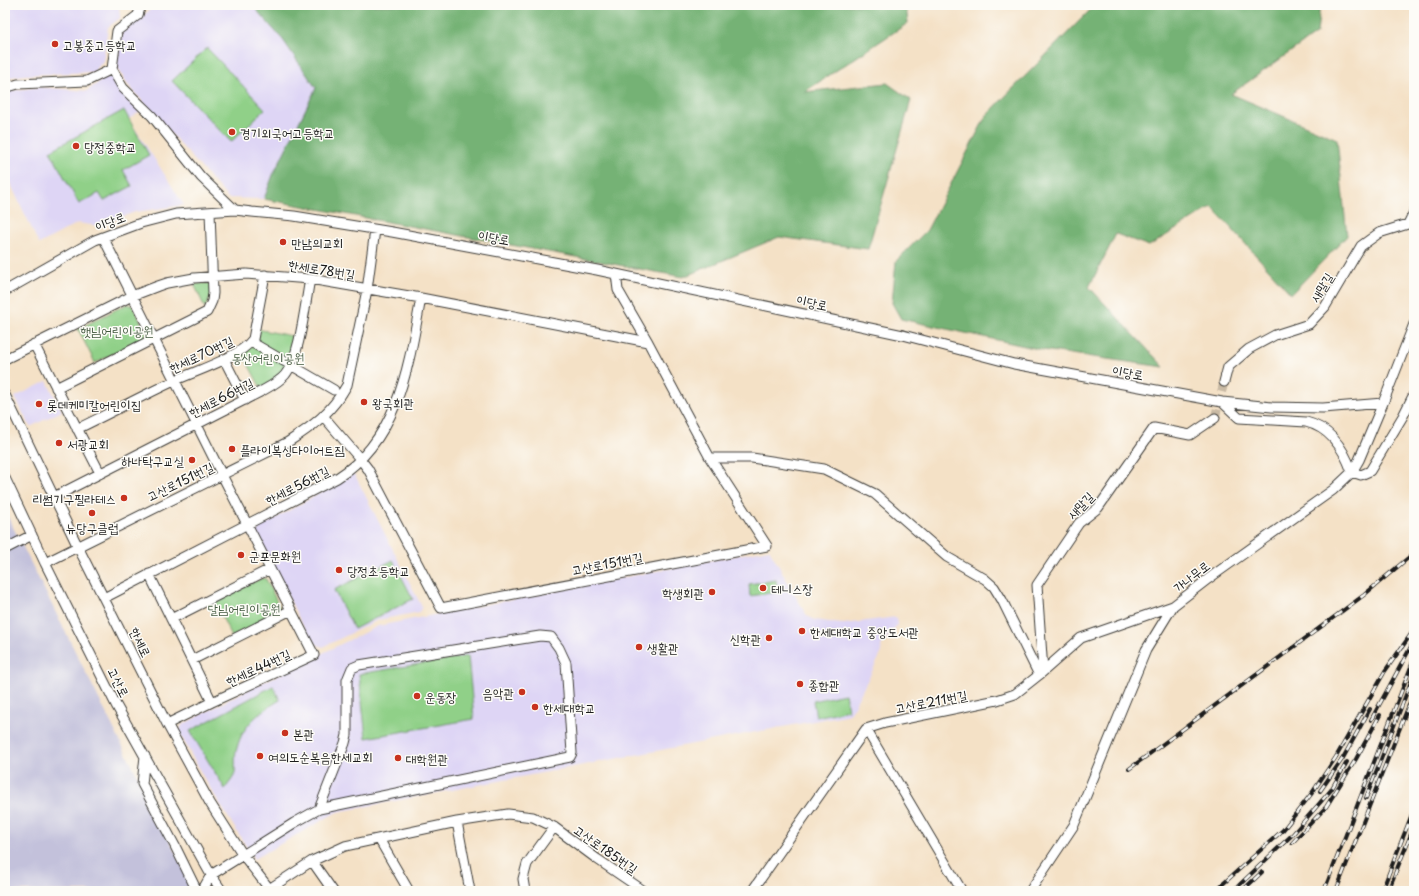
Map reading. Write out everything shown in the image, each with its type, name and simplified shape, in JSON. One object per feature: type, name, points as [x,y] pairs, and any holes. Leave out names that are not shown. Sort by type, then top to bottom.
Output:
[{"type":"street","points":[[141,5],[138,14],[116,31],[112,69],[123,88],[152,116],[201,177],[235,210]]},
{"type":"street","points":[[5,88],[18,84],[86,81],[112,69]]},
{"type":"street","name":"이당로","points":[[5,291],[103,237],[140,223],[176,214],[235,210],[294,216],[541,259],[903,335],[1014,364],[1222,402],[1272,407],[1316,408],[1383,403]]},
{"type":"street","points":[[56,388],[207,312],[212,301],[213,276],[210,212]]},
{"type":"street","name":"새말길","points":[[1224,382],[1228,368],[1249,349],[1275,335],[1309,324],[1325,307],[1360,246],[1379,233],[1408,224],[1414,212]]},
{"type":"street","name":"고산로151번길","points":[[45,563],[288,442],[312,427],[324,417],[347,385],[367,290],[375,230]]},
{"type":"street","name":"한세로44번길","points":[[103,237],[196,424],[314,655],[167,724]]},
{"type":"street","name":"한세로78번길","points":[[5,359],[132,296],[167,283],[213,276],[246,274],[310,280],[421,298],[648,342]]},
{"type":"street","name":"고산로151번길","points":[[324,417],[368,469],[441,608],[767,546],[710,458],[648,342],[618,290],[616,274]]},
{"type":"street","name":"한세로70번길","points":[[77,428],[240,351],[253,339],[265,275]]},
{"type":"street","name":"한세로66번길","points":[[54,497],[245,400],[281,380],[291,365],[297,350],[310,280]]},
{"type":"street","name":"한세로56번길","points":[[104,598],[337,478],[350,470],[361,460],[379,438],[399,398],[412,350],[421,298]]},
{"type":"street","name":"가나무로","points":[[1030,891],[1074,825],[1146,650],[1173,606],[1208,578],[1333,490],[1352,472],[1359,460],[1383,403],[1414,324]]},
{"type":"street","points":[[251,342],[334,390]]},
{"type":"street","points":[[34,344],[100,473]]},
{"type":"street","points":[[224,359],[245,400]]},
{"type":"street","points":[[1222,402],[1239,418],[1317,424],[1329,433],[1339,446],[1352,472],[1361,475],[1370,471],[1403,416],[1414,394]]},
{"type":"street","name":"한세로","points":[[5,395],[78,547],[167,724],[210,803],[243,855],[268,890]]},
{"type":"street","name":"새말길","points":[[1041,673],[1037,585],[1079,523],[1098,508],[1154,428],[1190,435],[1215,418]]},
{"type":"street","points":[[710,458],[752,458],[824,469],[875,494],[947,557],[985,579],[994,587],[1041,673]]},
{"type":"street","name":"고산로","points":[[5,478],[45,563],[116,705],[212,876],[222,891]]},
{"type":"street","points":[[5,549],[32,535]]},
{"type":"street","points":[[171,619],[270,569]]},
{"type":"street","points":[[149,574],[212,702]]},
{"type":"street","name":"고산로211번길","points":[[866,729],[885,723],[997,700],[1015,694],[1081,638],[1173,606]]},
{"type":"street","points":[[192,660],[291,610]]},
{"type":"street","points":[[202,891],[212,876],[319,808],[570,757],[572,752],[566,663],[559,648],[550,637],[540,636],[359,665],[352,668],[347,680],[347,734],[345,743],[319,808]]},
{"type":"street","points":[[752,891],[866,729],[962,891]]},
{"type":"street","points":[[144,756],[142,784],[197,891]]},
{"type":"street","name":"고산로185번길","points":[[268,890],[312,861],[345,846],[498,814],[515,814],[532,817],[554,827],[644,891]]},
{"type":"street","points":[[457,822],[470,891]]},
{"type":"street","name":"고산로185번길","points":[[525,891],[523,878],[527,864],[554,827]]},
{"type":"street","points":[[379,839],[409,891]]},
{"type":"street","points":[[312,861],[333,891]]},
{"type":"shaded area","name":"고봉중고등학교","points":[[5,5],[119,5],[120,18],[108,27],[103,61],[94,72],[24,75],[5,78]]},
{"type":"shaded area","name":"경기외국어고등학교","points":[[156,5],[252,5],[283,40],[316,88],[273,175],[264,199],[228,198],[128,85],[116,65],[122,32]]},
{"type":"shaded area","name":"당정중학교","points":[[110,74],[140,111],[129,119],[184,205],[135,212],[98,226],[78,223],[39,244],[5,172],[5,93],[38,87],[87,91]]},
{"type":"shaded area","name":"롯데케미칼어린이집","points":[[47,381],[62,411],[30,427],[15,397]]},
{"type":"shaded area","name":"당정초등학교","points":[[352,474],[355,475],[422,607],[419,612],[378,620],[323,647],[311,642],[256,533],[260,527]]},
{"type":"shaded area","points":[[5,511],[195,891],[5,891]]},
{"type":"shaded area","name":"한세대학교","points":[[769,549],[807,616],[815,620],[844,624],[896,617],[897,625],[881,646],[882,652],[850,714],[337,812],[254,859],[204,778],[179,732],[182,725],[243,692],[378,626]]},
{"type":"green space","points":[[252,5],[906,5],[908,23],[804,92],[887,83],[911,100],[868,249],[779,237],[683,277],[264,199],[273,175],[316,88],[283,40]]},
{"type":"green space","points":[[1095,5],[1320,5],[1317,33],[1231,94],[1337,139],[1347,236],[1291,294],[1212,207],[1149,246],[1116,234],[1089,287],[1164,367],[1043,350],[901,319],[892,303],[896,261],[927,230],[986,116]]},
{"type":"green space","points":[[207,48],[265,109],[231,142],[172,81]]},
{"type":"green space","points":[[124,110],[149,155],[123,170],[132,186],[104,201],[99,193],[79,204],[50,151]]},
{"type":"green space","points":[[211,283],[211,296],[205,308],[194,284]]},
{"type":"green space","name":"햇님어린이공원","points":[[127,304],[133,306],[146,332],[145,338],[95,363],[78,329]]},
{"type":"green space","name":"동산어린이공원","points":[[257,329],[297,337],[295,349],[279,378],[261,388],[242,353]]},
{"type":"green space","points":[[393,560],[413,599],[354,629],[334,590]]},
{"type":"green space","name":"달님어린이공원","points":[[262,578],[266,579],[280,608],[279,613],[232,637],[214,601]]},
{"type":"green space","name":"테니스장","points":[[776,580],[778,592],[750,596],[749,584]]},
{"type":"green space","name":"운동장","points":[[468,656],[474,719],[366,738],[359,674]]},
{"type":"green space","points":[[273,686],[280,700],[259,714],[243,732],[236,751],[234,775],[225,789],[190,731]]},
{"type":"green space","points":[[845,694],[848,710],[816,717],[813,701]]},
{"type":"tunnel","points":[[1215,418],[1224,382]]},
{"type":"railway","points":[[1129,769],[1364,595],[1414,553]]},
{"type":"railway","points":[[1215,891],[1283,830],[1312,793],[1336,757],[1385,671],[1414,630]]},
{"type":"railway","points":[[1371,720],[1414,641]]},
{"type":"railway","points":[[1324,891],[1414,659]]},
{"type":"railway","points":[[1366,798],[1414,674]]},
{"type":"railway","points":[[1336,891],[1414,692]]},
{"type":"railway","points":[[1320,791],[1343,758],[1370,709]]},
{"type":"railway","points":[[1292,843],[1326,807],[1356,759],[1380,715]]},
{"type":"railway","points":[[1233,891],[1292,835],[1331,790],[1347,762]]},
{"type":"railway","points":[[1382,891],[1414,809]]},
{"type":"railway","points":[[1388,891],[1414,827]]},
{"type":"railway","points":[[1242,891],[1262,872]]},
{"type":"place","name":"고봉중고등학교","points":[[55,44]]},
{"type":"place","name":"경기외국어고등학교","points":[[232,132]]},
{"type":"place","name":"당정중학교","points":[[76,146]]},
{"type":"place","name":"만남의교회","points":[[283,242]]},
{"type":"place","name":"왕국회관","points":[[364,402]]},
{"type":"place","name":"롯데케미칼어린이집","points":[[39,404]]},
{"type":"place","name":"서광교회","points":[[59,443]]},
{"type":"place","name":"플라이복싱다이어트짐","points":[[232,449]]},
{"type":"place","name":"하나탁구교실","points":[[192,460]]},
{"type":"place","name":"리썸기구필라테스","points":[[124,498]]},
{"type":"place","name":"뉴당구클럽","points":[[92,513]]},
{"type":"place","name":"군포문화원","points":[[241,555]]},
{"type":"place","name":"당정초등학교","points":[[339,570]]},
{"type":"place","name":"테니스장","points":[[763,588]]},
{"type":"place","name":"학생회관","points":[[712,592]]},
{"type":"place","name":"한세대학교 중앙도서관","points":[[802,631]]},
{"type":"place","name":"신학관","points":[[769,638]]},
{"type":"place","name":"생활관","points":[[639,647]]},
{"type":"place","name":"종합관","points":[[800,684]]},
{"type":"place","name":"음악관","points":[[522,692]]},
{"type":"place","name":"운동장","points":[[417,696]]},
{"type":"place","name":"한세대학교","points":[[535,707]]},
{"type":"place","name":"본관","points":[[285,733]]},
{"type":"place","name":"여의도순복음한세교회","points":[[260,756]]},
{"type":"place","name":"대학원관","points":[[398,758]]}]
